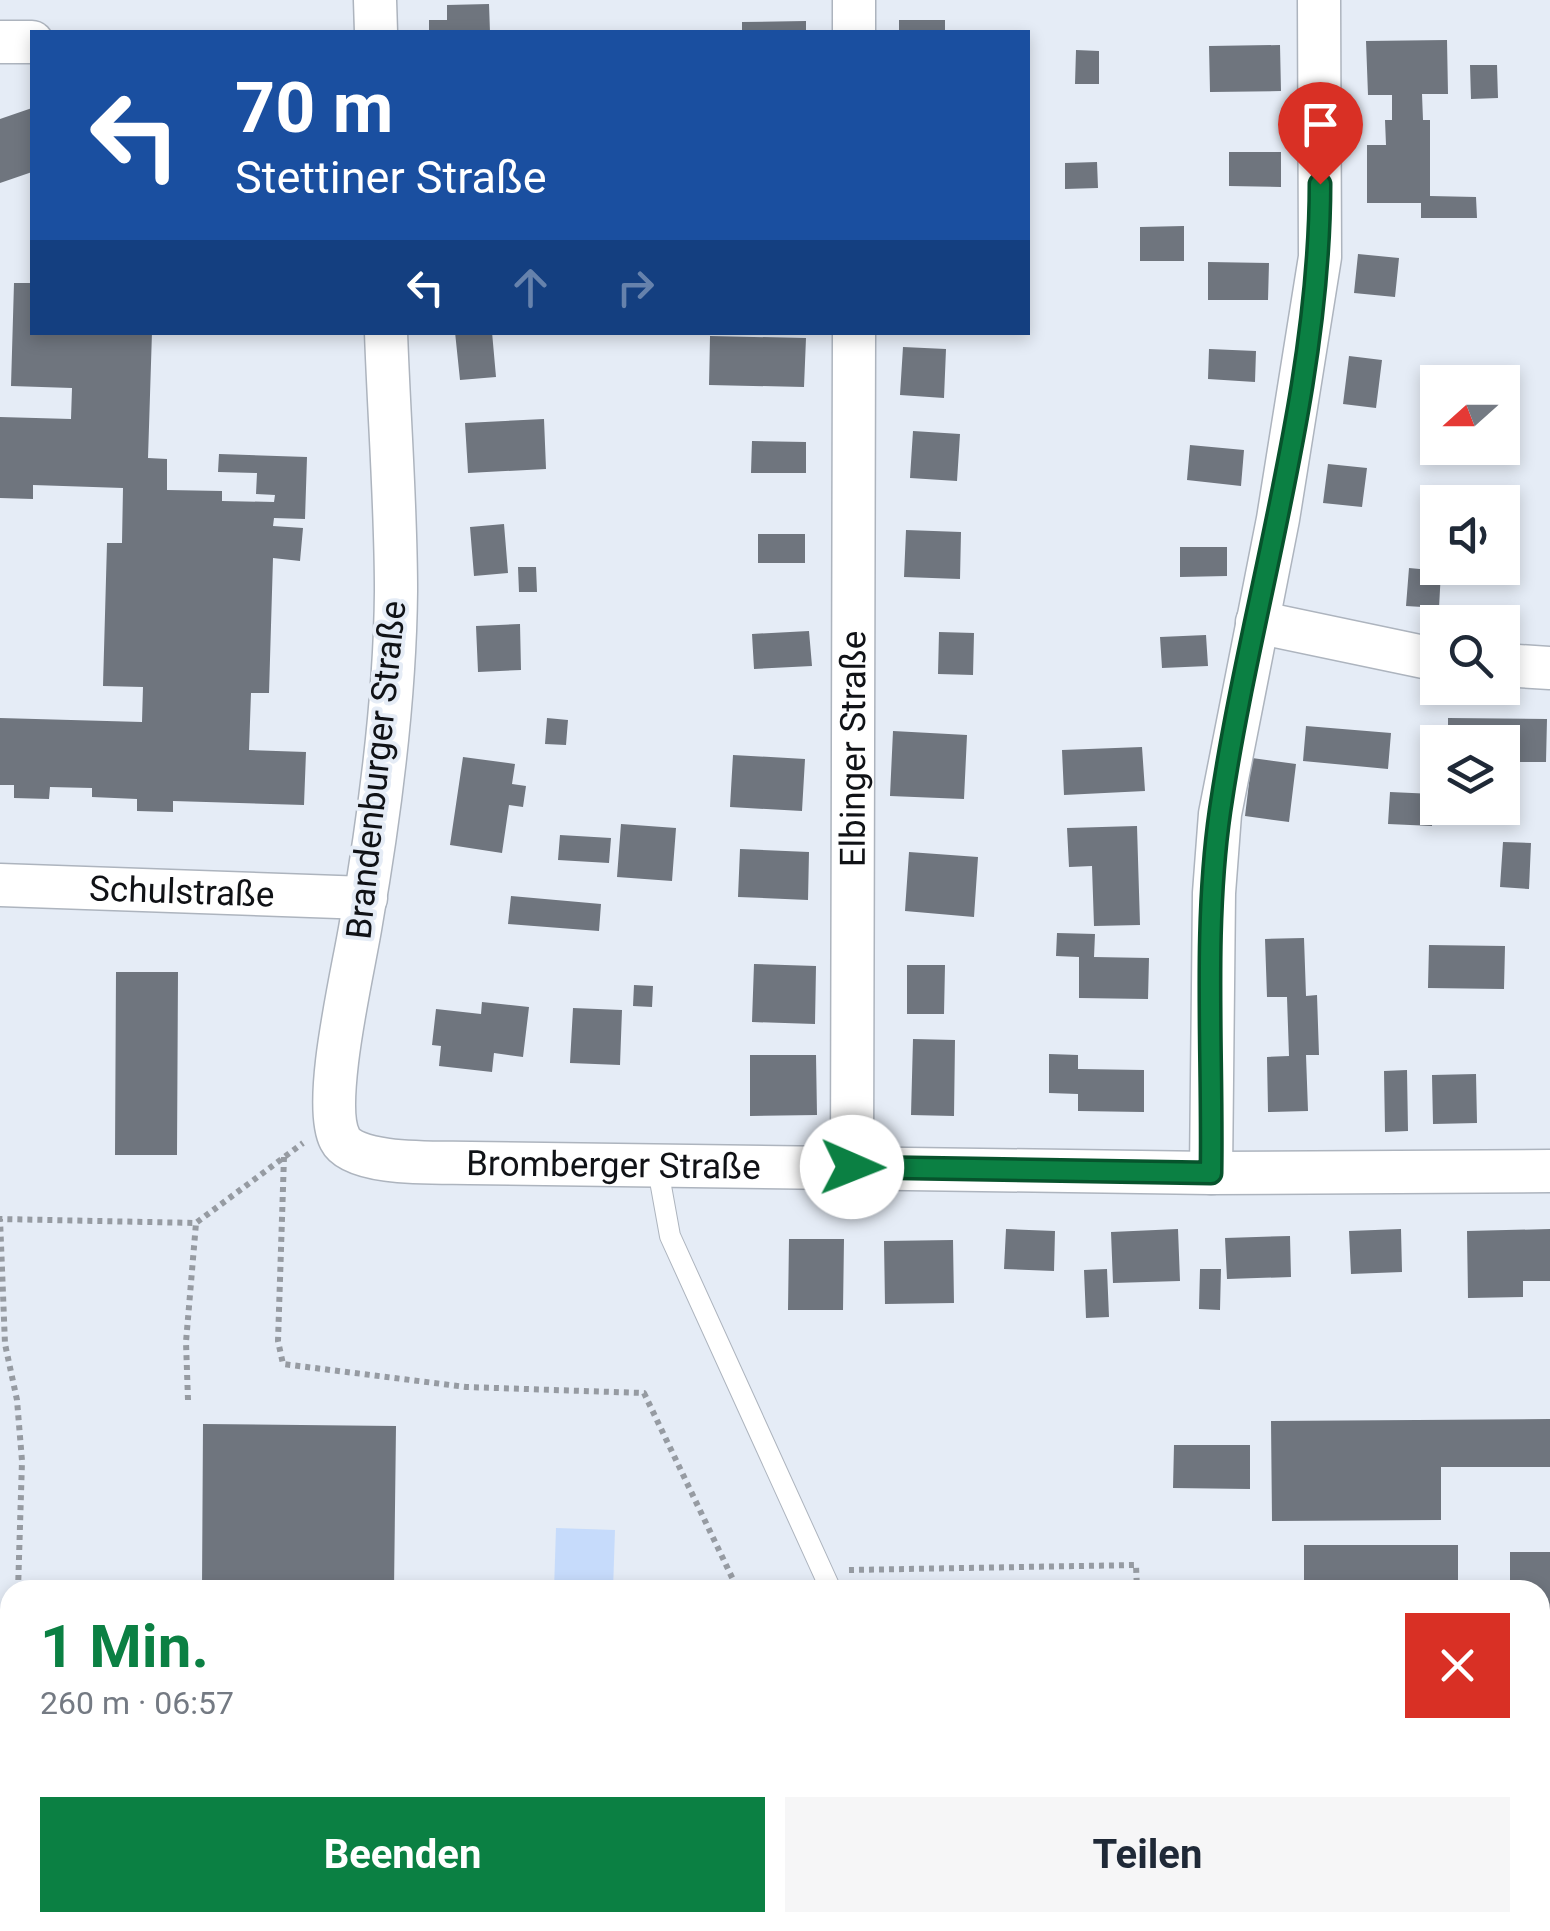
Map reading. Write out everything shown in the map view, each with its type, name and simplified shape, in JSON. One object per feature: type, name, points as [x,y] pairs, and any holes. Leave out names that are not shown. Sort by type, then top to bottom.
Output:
[{"type":"street","points":[[375,0],[376,30]]},
{"type":"street","points":[[854,0],[854,30]]},
{"type":"street","points":[[1211,1173],[1214,893],[1220,814],[1320,257],[1318,0]]},
{"type":"street","points":[[0,42],[30,42]]},
{"type":"street","name":"Brandenburger Straße","points":[[337,1132],[394,656],[386,335]]},
{"type":"street","name":"Elbinger Straße","points":[[852,1167],[854,335]]},
{"type":"street","points":[[1257,622],[1420,656]]},
{"type":"street","points":[[1520,666],[1550,668]]},
{"type":"street","name":"Schulstraße","points":[[0,885],[366,898]]},
{"type":"street","name":"Bromberger Straße","points":[[337,1132],[358,1154],[384,1159],[1211,1173],[1550,1170]]},
{"type":"lane","points":[[657,1164],[670,1236],[827,1580]]},
{"type":"path","points":[[18,1580],[22,1461],[17,1400],[5,1344],[0,1219],[196,1223],[284,1157],[337,1132]]},
{"type":"path","points":[[284,1157],[278,1341],[283,1364],[466,1387],[644,1393],[733,1580]]},
{"type":"path","points":[[188,1400],[186,1342],[196,1223]]},
{"type":"path","points":[[827,1580],[1136,1565],[1137,1580]]},
{"type":"shaded area","points":[[556,1528],[615,1530],[613,1580],[554,1580]]},
{"type":"building","points":[[489,4],[490,30],[429,30],[429,20],[447,20],[447,5]]},
{"type":"building","points":[[899,20],[945,20],[945,30],[899,30]]},
{"type":"building","points":[[806,21],[806,30],[742,30],[742,22]]},
{"type":"building","points":[[1447,40],[1448,94],[1422,94],[1423,120],[1430,120],[1430,196],[1476,197],[1477,218],[1421,218],[1421,203],[1367,203],[1367,145],[1386,145],[1385,120],[1392,120],[1392,95],[1368,95],[1366,41]]},
{"type":"building","points":[[1280,45],[1281,91],[1210,92],[1209,46]]},
{"type":"building","points":[[1076,50],[1099,51],[1099,84],[1075,84]]},
{"type":"building","points":[[1470,65],[1497,65],[1498,98],[1471,99]]},
{"type":"building","points":[[30,109],[30,173],[0,183],[0,119]]},
{"type":"building","points":[[1229,152],[1281,152],[1281,187],[1229,186]]},
{"type":"building","points":[[1097,162],[1098,188],[1065,189],[1065,163]]},
{"type":"building","points":[[1184,226],[1184,261],[1140,261],[1140,227]]},
{"type":"building","points":[[1358,254],[1399,258],[1395,297],[1354,293]]},
{"type":"building","points":[[1208,262],[1269,263],[1268,300],[1208,300]]},
{"type":"building","points":[[14,283],[30,283],[30,335],[152,335],[148,458],[167,459],[167,490],[222,491],[222,501],[274,502],[275,495],[256,494],[257,473],[218,472],[219,454],[307,457],[305,519],[274,518],[273,526],[303,528],[300,561],[273,558],[269,693],[251,693],[249,750],[306,752],[304,805],[173,801],[173,812],[137,811],[137,799],[92,797],[92,788],[50,787],[49,799],[14,798],[14,785],[0,785],[0,718],[142,722],[143,687],[103,686],[107,543],[122,543],[123,488],[33,485],[33,499],[0,498],[0,417],[71,419],[72,388],[11,386]]},
{"type":"building","points":[[455,335],[492,335],[496,377],[460,380]]},
{"type":"building","points":[[710,336],[806,338],[804,387],[709,385]]},
{"type":"building","points":[[903,347],[946,349],[944,398],[900,395]]},
{"type":"building","points":[[1209,349],[1256,351],[1255,382],[1208,379]]},
{"type":"building","points":[[1349,356],[1382,360],[1376,408],[1343,404]]},
{"type":"building","points":[[544,419],[546,469],[468,473],[465,423]]},
{"type":"building","points":[[913,431],[960,434],[957,481],[910,478]]},
{"type":"building","points":[[752,441],[806,442],[806,473],[751,473]]},
{"type":"building","points":[[1190,445],[1244,450],[1241,486],[1187,480]]},
{"type":"building","points":[[1328,464],[1367,468],[1362,507],[1323,503]]},
{"type":"building","points":[[504,524],[508,573],[474,576],[470,527]]},
{"type":"building","points":[[906,530],[961,532],[960,579],[904,577]]},
{"type":"building","points":[[758,534],[805,534],[805,563],[758,563]]},
{"type":"building","points":[[1180,547],[1227,547],[1227,576],[1180,577]]},
{"type":"building","points":[[518,567],[536,567],[537,592],[519,592]]},
{"type":"building","points":[[1409,568],[1420,569],[1420,585],[1440,585],[1439,605],[1406,606]]},
{"type":"building","points":[[520,624],[521,670],[478,672],[476,626]]},
{"type":"building","points":[[809,631],[812,666],[754,669],[752,634]]},
{"type":"building","points":[[939,632],[974,633],[973,675],[938,674]]},
{"type":"building","points":[[1206,635],[1208,666],[1162,668],[1160,637]]},
{"type":"building","points":[[547,718],[568,720],[566,745],[545,744]]},
{"type":"building","points":[[1448,718],[1547,719],[1546,762],[1520,762],[1520,725],[1448,725]]},
{"type":"building","points":[[1306,726],[1391,733],[1388,769],[1303,761]]},
{"type":"building","points":[[893,731],[967,735],[964,799],[890,796]]},
{"type":"building","points":[[1142,747],[1145,791],[1064,795],[1062,750]]},
{"type":"building","points":[[733,755],[805,759],[802,811],[730,807]]},
{"type":"building","points":[[463,757],[515,764],[512,784],[526,786],[523,807],[509,805],[502,853],[450,845]]},
{"type":"building","points":[[1252,758],[1296,764],[1289,822],[1245,816]]},
{"type":"building","points":[[1390,792],[1420,793],[1420,825],[1432,826],[1388,824]]},
{"type":"building","points":[[621,824],[676,828],[672,881],[617,877]]},
{"type":"building","points":[[1137,826],[1140,925],[1094,926],[1092,866],[1069,867],[1067,828]]},
{"type":"building","points":[[560,835],[611,838],[609,863],[558,860]]},
{"type":"building","points":[[1503,842],[1531,843],[1529,889],[1500,887]]},
{"type":"building","points":[[740,849],[809,852],[808,900],[738,897]]},
{"type":"building","points":[[909,852],[978,857],[974,917],[905,911]]},
{"type":"building","points":[[511,896],[601,904],[599,931],[508,924]]},
{"type":"building","points":[[1057,933],[1095,934],[1094,957],[1149,958],[1148,999],[1079,998],[1079,957],[1056,956]]},
{"type":"building","points":[[1304,938],[1306,996],[1317,995],[1319,1055],[1306,1055],[1308,1111],[1268,1112],[1267,1057],[1289,1056],[1287,997],[1267,997],[1265,939]]},
{"type":"building","points":[[1429,945],[1505,946],[1504,989],[1428,988]]},
{"type":"building","points":[[754,964],[816,966],[815,1024],[752,1022]]},
{"type":"building","points":[[907,965],[945,965],[944,1014],[907,1014]]},
{"type":"building","points":[[116,972],[178,972],[177,1155],[115,1155]]},
{"type":"building","points":[[634,985],[653,986],[652,1007],[633,1006]]},
{"type":"building","points":[[482,1002],[529,1007],[523,1057],[494,1053],[492,1072],[439,1066],[441,1046],[432,1045],[436,1009],[481,1014]]},
{"type":"building","points":[[573,1008],[622,1010],[620,1065],[570,1063]]},
{"type":"building","points":[[913,1039],[955,1040],[954,1116],[911,1115]]},
{"type":"building","points":[[1049,1054],[1078,1055],[1078,1069],[1144,1070],[1144,1112],[1078,1111],[1078,1094],[1049,1093]]},
{"type":"building","points":[[750,1055],[816,1055],[817,1115],[750,1116]]},
{"type":"building","points":[[1407,1070],[1408,1131],[1385,1132],[1384,1071]]},
{"type":"building","points":[[1476,1074],[1477,1123],[1433,1124],[1432,1075]]},
{"type":"building","points":[[1006,1229],[1055,1231],[1054,1271],[1004,1269]]},
{"type":"building","points":[[1178,1229],[1180,1281],[1113,1283],[1111,1232]]},
{"type":"building","points":[[1401,1229],[1402,1272],[1351,1274],[1349,1231]]},
{"type":"building","points":[[1550,1229],[1550,1281],[1523,1281],[1523,1297],[1468,1298],[1467,1231]]},
{"type":"building","points":[[1290,1236],[1291,1277],[1227,1279],[1225,1238]]},
{"type":"building","points":[[789,1239],[844,1239],[843,1310],[788,1310]]},
{"type":"building","points":[[953,1240],[954,1303],[885,1304],[884,1241]]},
{"type":"building","points":[[1107,1269],[1109,1317],[1086,1318],[1084,1270]]},
{"type":"building","points":[[1200,1269],[1221,1269],[1220,1310],[1199,1309]]},
{"type":"building","points":[[1550,1419],[1550,1467],[1441,1467],[1441,1520],[1272,1521],[1271,1421]]},
{"type":"building","points":[[203,1424],[396,1426],[394,1580],[202,1580]]},
{"type":"building","points":[[1174,1445],[1250,1445],[1250,1489],[1173,1488]]},
{"type":"building","points":[[1304,1545],[1458,1545],[1458,1580],[1304,1580]]},
{"type":"building","points":[[1510,1552],[1550,1552],[1550,1580],[1510,1580]]},
{"type":"route","points":[[852,1167],[1211,1173],[1214,893],[1220,814],[1278,519],[1320,257],[1320,184]]}]
